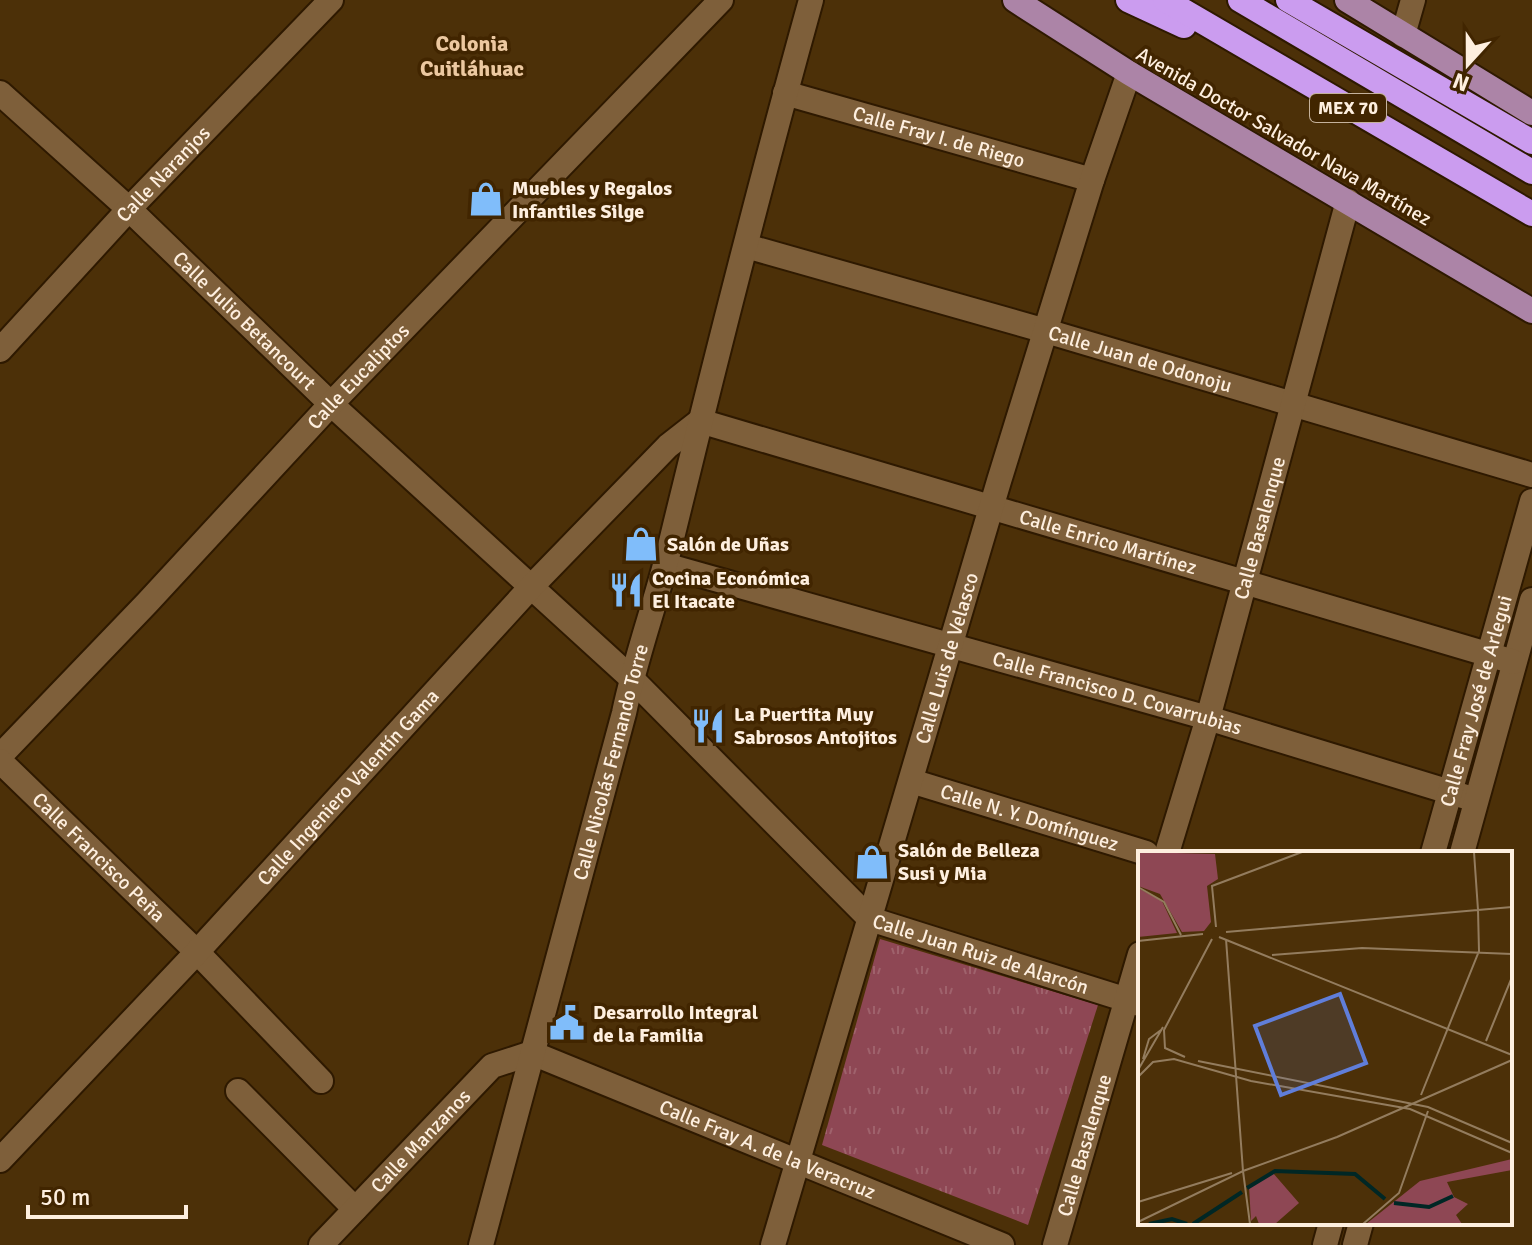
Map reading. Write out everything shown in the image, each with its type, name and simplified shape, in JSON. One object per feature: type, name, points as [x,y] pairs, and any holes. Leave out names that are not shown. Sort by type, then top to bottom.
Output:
[{"type":"highway","points":[[1128,0],[1270,62]]},
{"type":"highway","name":"MEX 70","points":[[1165,0],[1532,214]]},
{"type":"highway","name":"MEX 70","points":[[1240,0],[1532,172]]},
{"type":"highway","points":[[1288,0],[1532,142]]},
{"type":"main road","name":"Avenida Doctor Salvador Nava Martínez","points":[[1015,0],[1129,73],[1532,311]]},
{"type":"main road","points":[[1347,0],[1532,113]]},
{"type":"street","name":"Calle Naranjos","points":[[0,350],[129,209],[331,0]]},
{"type":"street","name":"Calle Eucaliptos","points":[[0,758],[331,404],[721,0]]},
{"type":"street","name":"Calle Nicolás Fernando Torre","points":[[481,1245],[631,678],[665,565],[811,0]]},
{"type":"street","points":[[1403,35],[1413,0]]},
{"type":"street","name":"Calle Luis de Velasco","points":[[773,1245],[991,508],[1092,180],[1129,73]]},
{"type":"street","name":"Calle Julio Betancourt","points":[[0,93],[129,209],[331,404],[631,678]]},
{"type":"street","name":"Calle Fray I. de Riego","points":[[785,93],[1092,180]]},
{"type":"street","name":"Calle Basalenque","points":[[1168,851],[1208,718],[1348,201]]},
{"type":"street","name":"Calle Juan de Odonoju","points":[[746,246],[1532,475]]},
{"type":"street","name":"Calle Enrico Martínez","points":[[700,421],[1514,662]]},
{"type":"street","name":"Calle Ingeniero Valentín Gama","points":[[0,1160],[197,952],[531,587],[668,446],[700,421]]},
{"type":"street","name":"Calle Fray José de Arlegui","points":[[1434,851],[1532,501]]},
{"type":"street","name":"Calle Francisco D. Covarrubias","points":[[665,565],[1208,718],[1476,800]]},
{"type":"street","name":"Calle Fray José de Arlegui","points":[[1463,851],[1532,600]]},
{"type":"street","name":"Calle Juan Ruiz de Alarcón","points":[[631,678],[870,919],[1134,1002]]},
{"type":"street","name":"Calle Francisco Peña","points":[[0,758],[197,952],[321,1081]]},
{"type":"street","name":"Calle N. Y. Domínguez","points":[[911,781],[1139,851]]},
{"type":"street","name":"Calle Basalenque","points":[[1055,1245],[1134,1002],[1138,970]]},
{"type":"street","name":"Calle Fray A. de la Veracruz","points":[[532,1053],[1002,1245]]},
{"type":"street","name":"Calle Manzanos","points":[[321,1245],[492,1066],[532,1053]]},
{"type":"street","points":[[238,1091],[355,1209]]},
{"type":"street","points":[[1325,1245],[1330,1225]]},
{"type":"street","points":[[1355,1245],[1360,1225]]},
{"type":"green space","points":[[880,939],[1098,1005],[1028,1225],[822,1145]]},
{"type":"place","name":"Muebles y Regalos Infantiles Silge","points":[[486,199]]},
{"type":"place","name":"Salón de Uñas","points":[[641,544]]},
{"type":"place","name":"Cocina Económica El Itacate","points":[[626,590]]},
{"type":"place","name":"La Puertita Muy Sabrosos Antojitos","points":[[708,726]]},
{"type":"place","name":"Salón de Belleza Susi y Mia","points":[[872,862]]},
{"type":"place","name":"Desarrollo Integral de la Familia","points":[[567,1023]]},
{"type":"district","name":"Colonia Cuitláhuac","points":[[472,56]]}]
